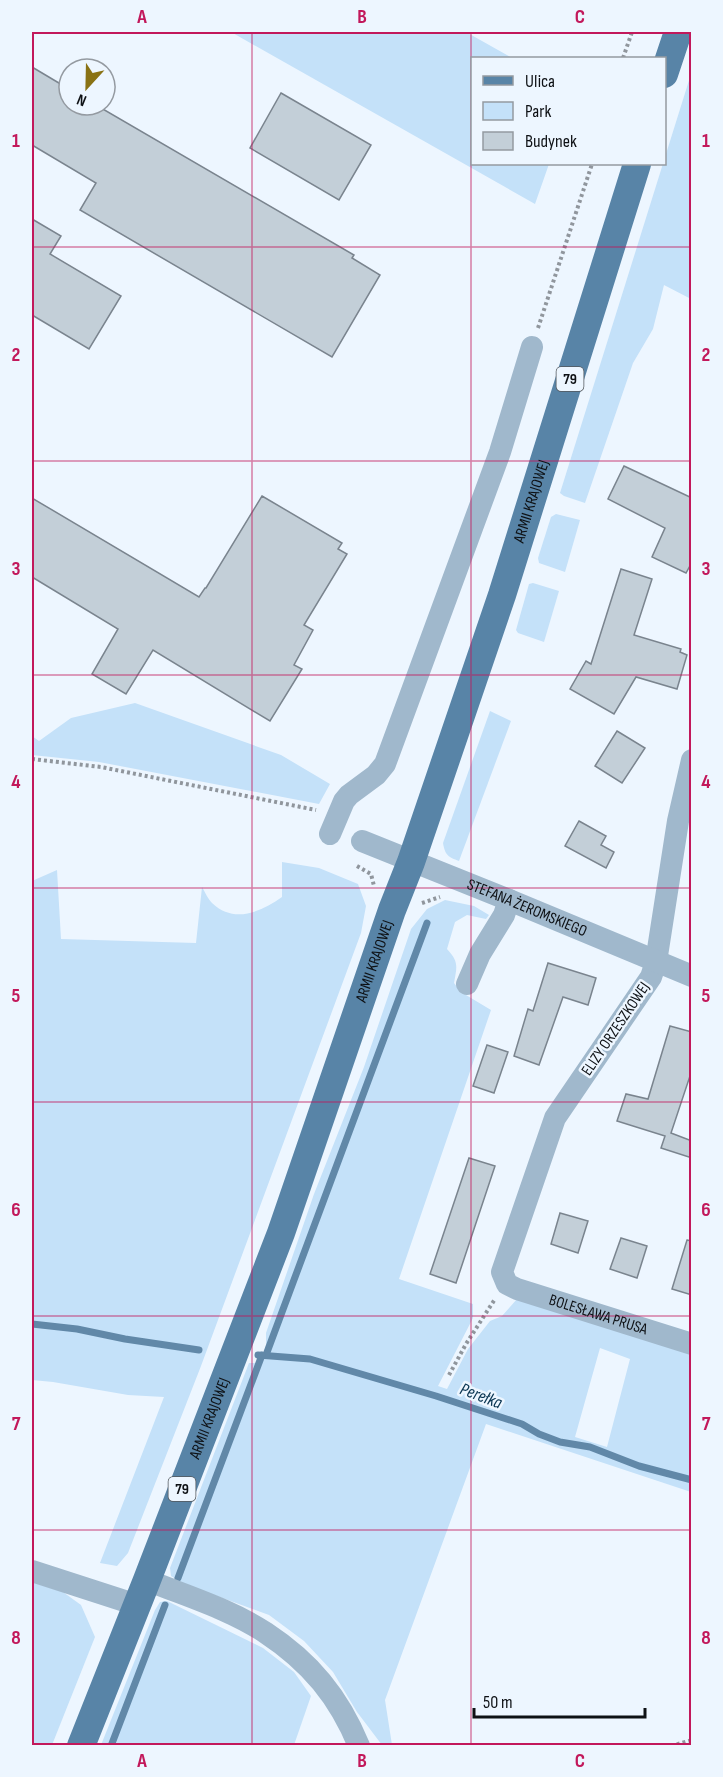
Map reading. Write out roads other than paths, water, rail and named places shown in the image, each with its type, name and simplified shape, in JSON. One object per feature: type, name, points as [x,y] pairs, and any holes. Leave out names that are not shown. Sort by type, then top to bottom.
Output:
[{"type":"main road","points":[[666,68],[678,32]]},
{"type":"main road","name":"ARMII KRAJOWEJ","points":[[81,1746],[281,1233],[392,910],[411,862],[505,584],[637,165]]},
{"type":"street","points":[[334,824],[349,795],[376,775],[385,764],[500,452],[532,346]]},
{"type":"street","name":"ELIZY ORZESZKOWEJ","points":[[507,1284],[502,1272],[555,1118],[651,977],[656,962],[678,821],[692,760]]},
{"type":"street","name":"STEFANA ŻEROMSKIEGO","points":[[362,842],[692,976]]},
{"type":"street","points":[[467,984],[480,954],[504,915],[508,900]]},
{"type":"street","name":"BOLESŁAWA PRUSA","points":[[507,1284],[692,1344]]},
{"type":"street","points":[[32,1571],[142,1593],[229,1614],[266,1632],[304,1662],[333,1694],[350,1725],[358,1746]]},
{"type":"waterway","points":[[266,1355],[427,923]]},
{"type":"waterway","name":"Perełka","points":[[32,1324],[77,1329],[199,1350]]},
{"type":"waterway","name":"Perełka","points":[[258,1355],[310,1359],[522,1424],[560,1442],[590,1447],[639,1466],[692,1480]]},
{"type":"waterway","points":[[178,1578],[262,1355]]},
{"type":"waterway","points":[[111,1746],[165,1605]]}]
